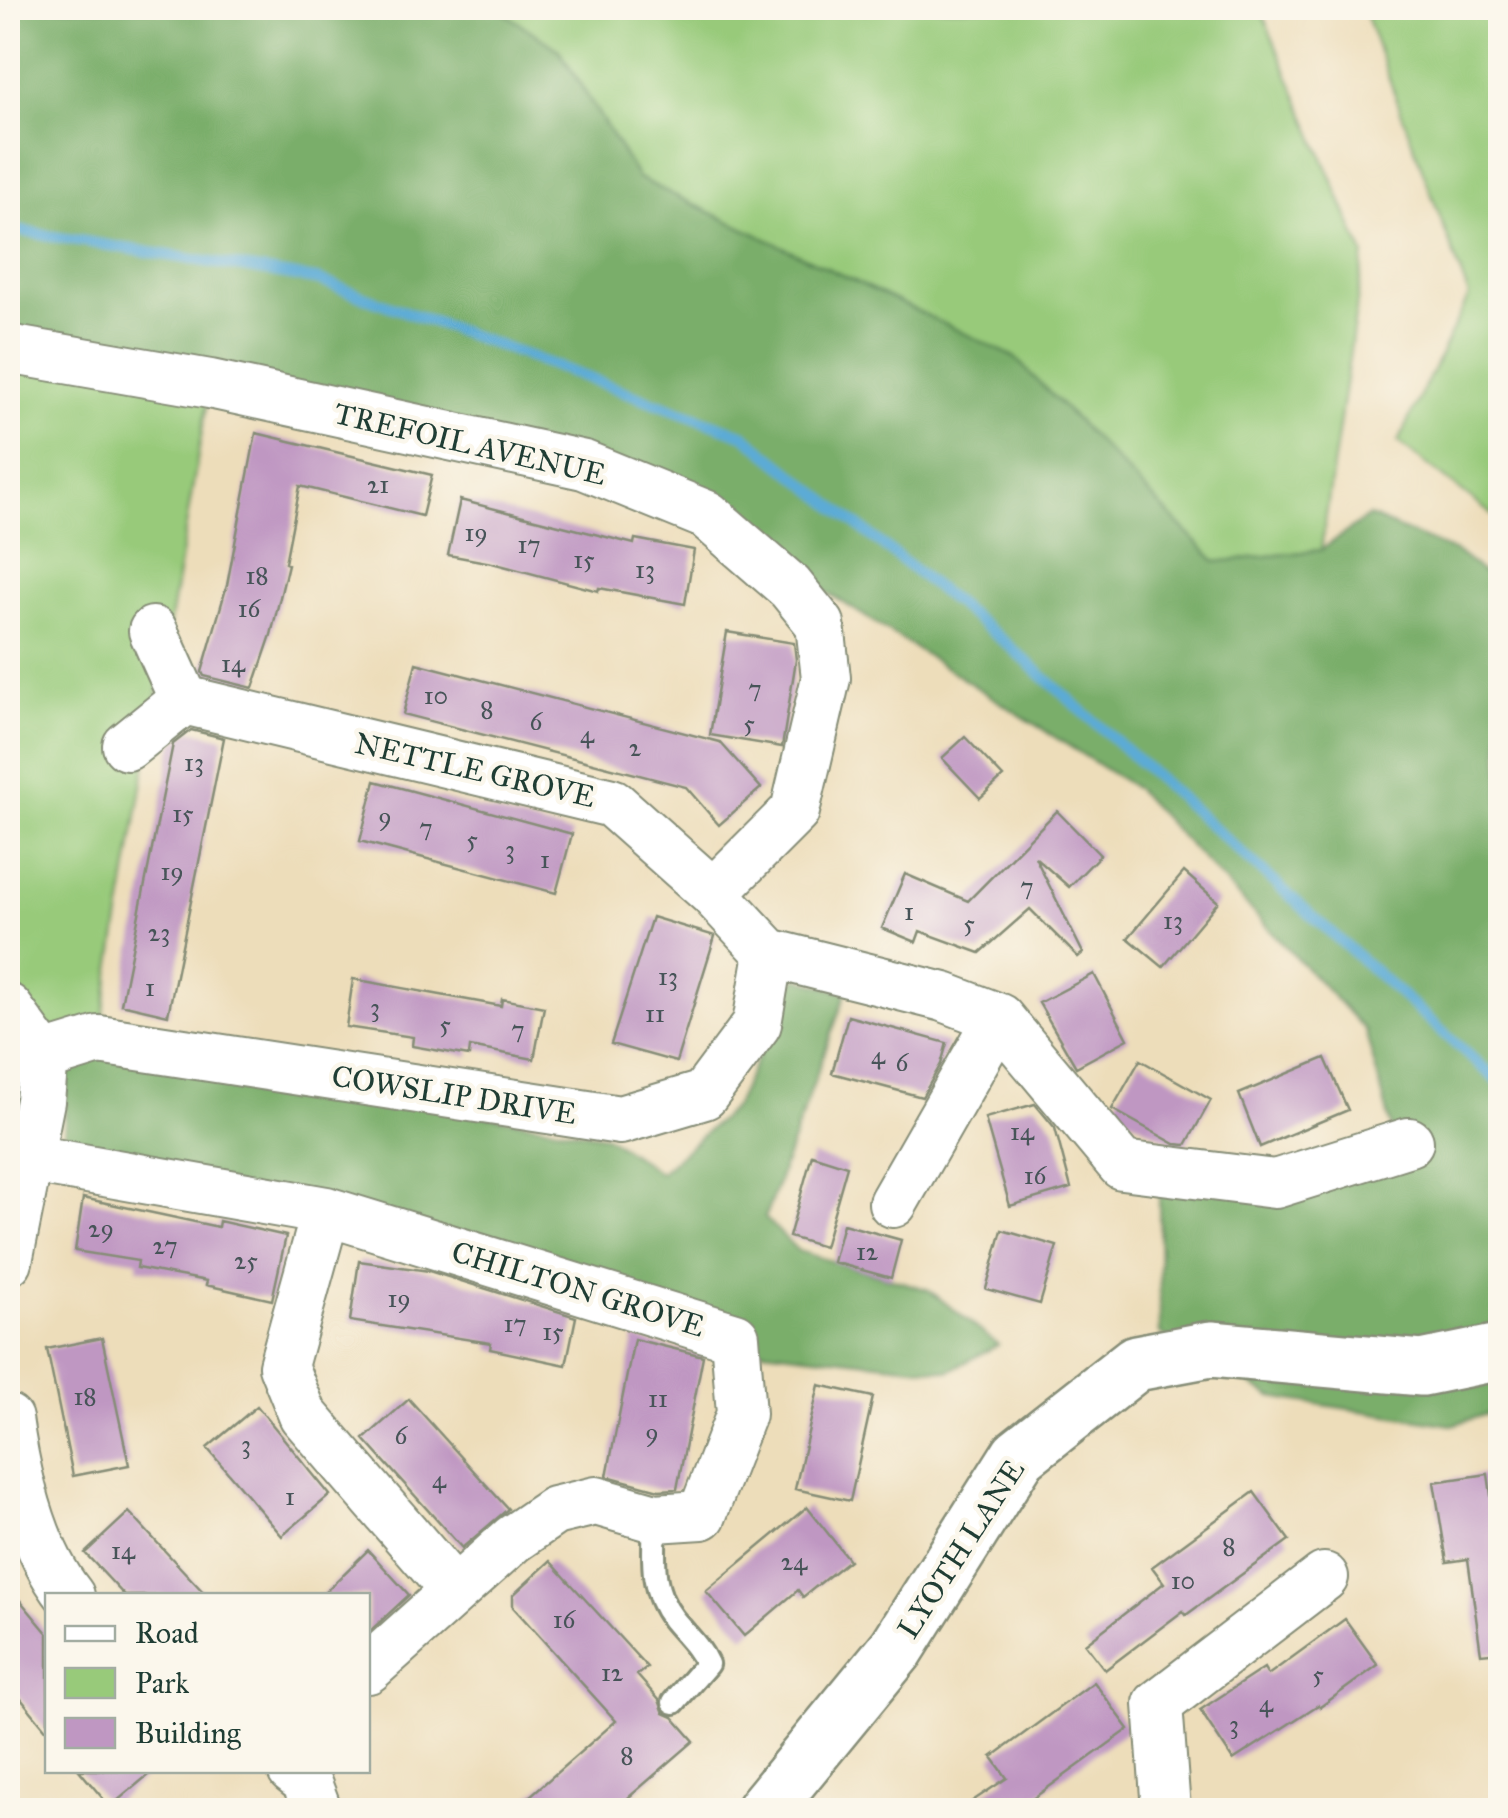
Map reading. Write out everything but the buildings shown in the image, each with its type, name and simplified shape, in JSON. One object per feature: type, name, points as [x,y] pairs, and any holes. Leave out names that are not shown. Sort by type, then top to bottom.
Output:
[{"type":"street","name":"TREFOIL AVENUE","points":[[8,348],[210,384],[584,466],[707,516],[790,587],[820,624],[826,678],[795,811],[713,893]]},
{"type":"street","points":[[128,746],[184,700],[153,631]]},
{"type":"street","name":"NETTLE GROVE","points":[[184,700],[612,803],[713,893],[769,953]]},
{"type":"street","points":[[769,953],[944,997],[999,1018],[1122,1165],[1275,1184],[1409,1142]]},
{"type":"street","name":"COWSLIP DRIVE","points":[[44,1057],[99,1040],[620,1120],[704,1095],[757,1024],[769,953]]},
{"type":"street","points":[[8,1008],[44,1057],[18,1157],[8,1261]]},
{"type":"street","points":[[892,1203],[999,1018]]},
{"type":"street","name":"CHILTON GROVE","points":[[18,1157],[326,1211],[735,1337],[740,1414],[702,1516],[655,1518],[596,1501],[554,1511],[513,1539],[370,1666]]},
{"type":"street","points":[[326,1211],[283,1366],[303,1414],[454,1590]]},
{"type":"street","name":"LYOTH LANE","points":[[764,1810],[897,1648],[1020,1456],[1136,1363],[1211,1349],[1422,1368],[1500,1352]]},
{"type":"street","points":[[8,1418],[14,1464],[30,1519],[68,1593]]},
{"type":"street","points":[[1166,1810],[1141,1697],[1324,1577]]},
{"type":"street","points":[[296,1773],[306,1781],[318,1810]]},
{"type":"lane","points":[[655,1518],[653,1580],[671,1617],[699,1647],[707,1664],[674,1702]]},
{"type":"green space","points":[[8,8],[497,8],[559,50],[638,178],[1014,357],[1216,562],[1321,550],[1369,516],[1458,553],[1500,586],[1500,1410],[1452,1425],[1272,1397],[1160,1334],[1159,1185],[1398,1152],[1365,1030],[1135,788],[707,516],[8,349]]},
{"type":"green space","points":[[497,8],[1260,8],[1364,255],[1321,550],[1216,562],[1014,357],[638,178],[559,50]]},
{"type":"green space","points":[[1363,8],[1500,8],[1500,521],[1398,442],[1469,296]]},
{"type":"green space","points":[[8,349],[210,384],[99,1040],[8,1017]]},
{"type":"green space","points":[[796,978],[846,993],[765,1218],[798,1251],[929,1290],[998,1345],[949,1371],[763,1350],[619,1281],[80,1154],[64,1138],[67,1072],[105,1052],[606,1136],[660,1173],[734,1107]]},
{"type":"green space","points":[[8,1022],[32,1056],[17,1130],[8,1130]]},
{"type":"waterway","points":[[8,229],[318,280],[744,435],[1007,644],[1500,1083]]}]
